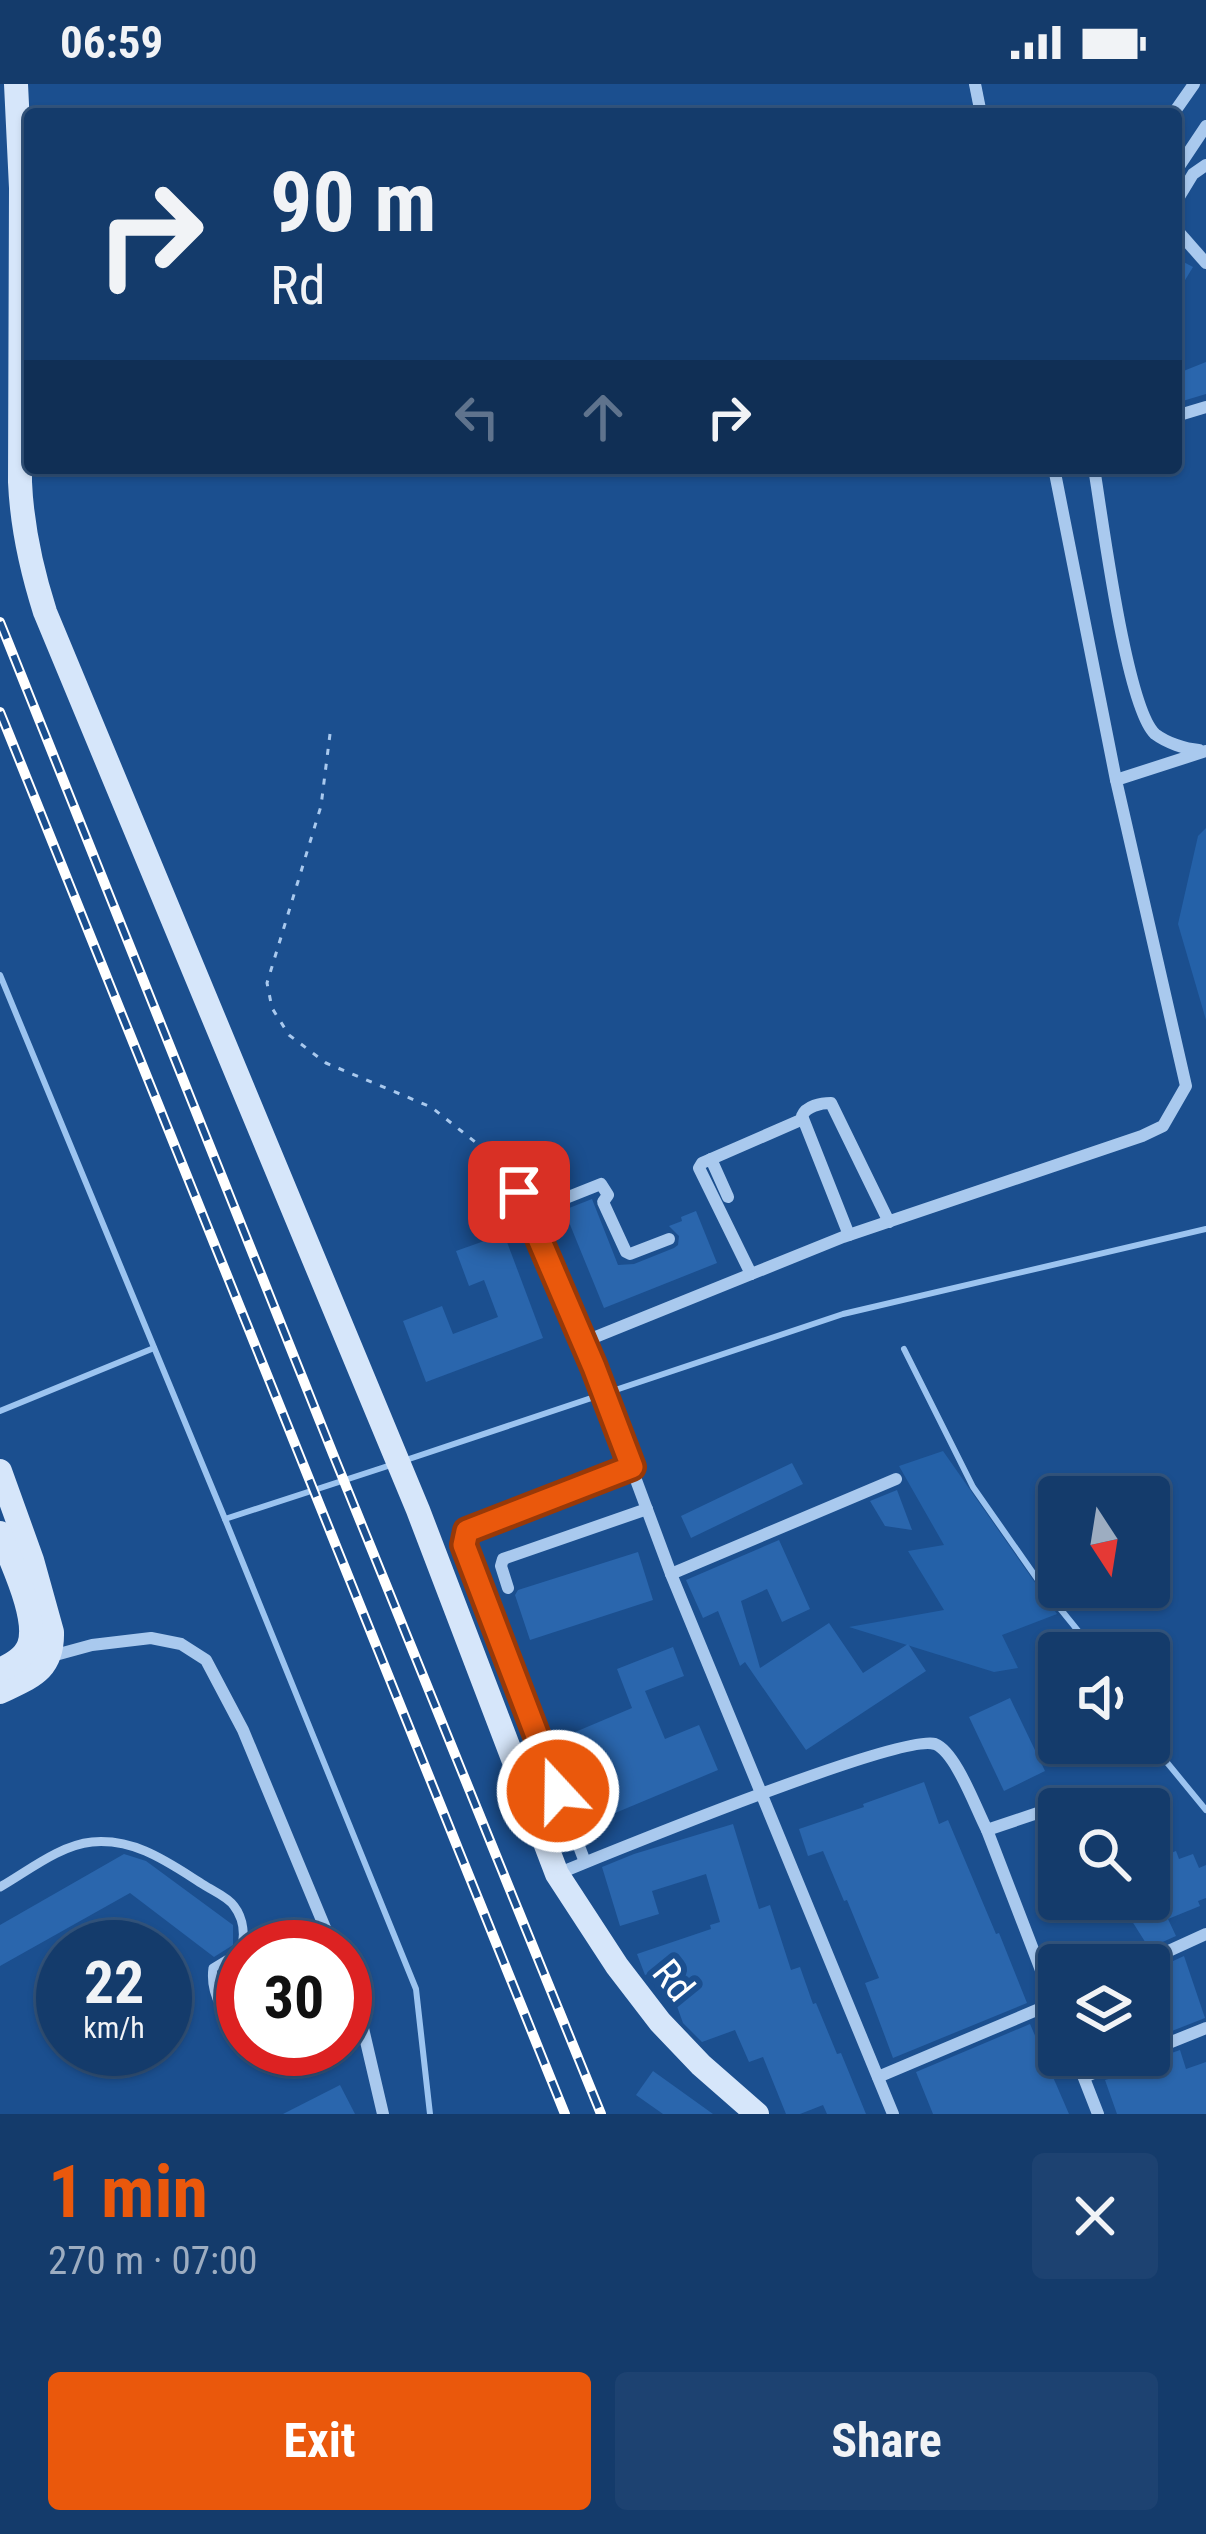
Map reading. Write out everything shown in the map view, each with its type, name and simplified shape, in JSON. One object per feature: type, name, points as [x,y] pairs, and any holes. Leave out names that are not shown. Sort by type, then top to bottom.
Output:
[{"type":"street","name":"Rd","points":[[16,84],[22,525],[45,612],[418,1510],[557,1874],[660,2022],[757,2114]]},
{"type":"street","points":[[1182,162],[1206,125]]},
{"type":"street","points":[[1182,192],[1192,174],[1206,165]]},
{"type":"street","points":[[1182,237],[1206,263]]},
{"type":"street","points":[[584,1342],[849,1235],[1142,1136],[1163,1126],[1186,1086],[1116,780],[1055,474]]},
{"type":"street","points":[[1095,474],[1138,702],[1154,733],[1184,749],[1206,751]]},
{"type":"street","points":[[1116,780],[1206,751]]},
{"type":"street","points":[[849,1235],[803,1119],[805,1111],[831,1103],[889,1222]]},
{"type":"street","points":[[751,1274],[699,1168],[803,1119]]},
{"type":"street","points":[[710,1159],[728,1198]]},
{"type":"street","points":[[528,1214],[601,1184],[608,1195],[603,1202],[626,1252],[669,1240]]},
{"type":"street","points":[[519,1192],[584,1342],[671,1574],[893,2114]]},
{"type":"street","points":[[585,1862],[464,1545],[467,1531],[632,1467]]},
{"type":"street","points":[[0,1472],[52,1632],[37,1654]]},
{"type":"street","points":[[671,1574],[896,1479]]},
{"type":"street","points":[[508,1588],[503,1558],[647,1509]]},
{"type":"street","points":[[0,1532],[28,1611],[37,1654],[37,1674],[0,1692]]},
{"type":"street","points":[[0,1670],[37,1654],[151,1638],[182,1644],[206,1660],[243,1730],[322,1920]]},
{"type":"street","points":[[557,1874],[763,1793],[904,1746],[931,1742],[948,1752],[987,1830],[1038,1959]]},
{"type":"street","points":[[987,1830],[1038,1813]]},
{"type":"street","points":[[1170,1950],[1206,1934]]},
{"type":"street","points":[[878,2077],[1038,2014]]},
{"type":"street","points":[[1170,2043],[1206,2028]]},
{"type":"street","points":[[371,2076],[383,2114]]},
{"type":"street","points":[[1084,2077],[1098,2114]]},
{"type":"lane","points":[[0,1887],[50,1857],[87,1842],[118,1842],[151,1852],[233,1904],[240,1920]]},
{"type":"lane","points":[[216,1966],[211,1980],[216,1995]]},
{"type":"path","points":[[330,734],[321,806],[267,983],[272,1008],[289,1035],[326,1063],[431,1108],[503,1164],[519,1192]]},
{"type":"shaded area","points":[[1206,828],[1206,1020],[1178,924],[1198,836]]},
{"type":"shaded area","points":[[943,1451],[1038,1587],[1038,1608],[1053,1608],[1057,1614],[1002,1635],[1018,1668],[994,1672],[849,1627],[944,1610],[908,1551],[944,1545],[899,1466]]},
{"type":"building","points":[[1182,261],[1193,267],[1182,285]]},
{"type":"building","points":[[1206,362],[1206,394],[1182,401],[1182,372]]},
{"type":"building","points":[[592,1199],[618,1265],[634,1264],[674,1248],[679,1236],[669,1226],[696,1211],[717,1263],[604,1308],[564,1210]]},
{"type":"building","points":[[504,1234],[543,1338],[426,1382],[403,1321],[442,1306],[453,1334],[498,1317],[484,1280],[469,1286],[456,1251]]},
{"type":"building","points":[[792,1463],[803,1484],[691,1538],[681,1516]]},
{"type":"building","points":[[897,1490],[912,1530],[885,1526],[870,1501]]},
{"type":"building","points":[[779,1540],[810,1609],[782,1622],[767,1589],[741,1601],[760,1668],[829,1623],[863,1673],[908,1644],[926,1671],[806,1750],[745,1662],[740,1666],[718,1611],[703,1618],[686,1580]]},
{"type":"building","points":[[638,1552],[653,1600],[530,1640],[515,1595],[518,1590]]},
{"type":"building","points":[[673,1647],[684,1676],[645,1691],[665,1739],[699,1725],[718,1770],[596,1821],[561,1738],[632,1708],[617,1669]]},
{"type":"building","points":[[1010,1698],[1045,1771],[1004,1791],[969,1717]]},
{"type":"building","points":[[924,1782],[939,1824],[948,1820],[1027,2003],[893,2058],[865,1983],[879,1978],[847,1900],[823,1851],[808,1856],[799,1829]]},
{"type":"building","points":[[733,1824],[759,1909],[770,1905],[791,1970],[800,1967],[866,2114],[827,2114],[823,2105],[786,2114],[763,2057],[749,2062],[735,2030],[702,2042],[683,2023],[664,1970],[645,1975],[637,1954],[720,1922],[706,1874],[652,1891],[659,1914],[620,1926],[602,1867]]},
{"type":"building","points":[[1176,1851],[1179,1859],[1193,1854],[1199,1868],[1206,1865],[1206,1898],[1198,1901],[1200,1906],[1170,1918],[1170,1853]]},
{"type":"building","points":[[124,1854],[146,1861],[226,1920],[216,1920],[214,1957],[192,1940],[192,1920],[165,1920],[130,1893],[82,1920],[36,1920],[36,1946],[0,1966],[0,1925]]},
{"type":"building","points":[[1131,1920],[1168,1920],[1176,1936],[1146,1944]]},
{"type":"building","points":[[1184,1956],[1205,2018],[1170,2032],[1170,1962]]},
{"type":"building","points":[[1030,2024],[1038,2042],[1038,2076],[1053,2076],[1069,2114],[933,2114],[916,2072]]},
{"type":"building","points":[[1180,2050],[1186,2069],[1206,2062],[1206,2114],[1117,2114],[1105,2080],[1170,2076],[1170,2054]]},
{"type":"building","points":[[653,2071],[713,2114],[663,2114],[636,2095]]},
{"type":"building","points":[[340,2085],[355,2114],[283,2114]]},
{"type":"waterway","points":[[0,975],[225,1519],[391,1465]]},
{"type":"waterway","points":[[403,1461],[843,1314],[1206,1229]]},
{"type":"waterway","points":[[0,1411],[154,1348]]},
{"type":"waterway","points":[[904,1349],[973,1487],[1079,1632]]},
{"type":"waterway","points":[[225,1519],[416,1989],[430,2114]]},
{"type":"waterway","points":[[1168,1764],[1206,1810]]},
{"type":"railway","points":[[0,622],[601,2114]]},
{"type":"railway","points":[[0,712],[565,2114]]},
{"type":"route","points":[[519,1192],[632,1467],[467,1531],[464,1545],[558,1791]]}]
